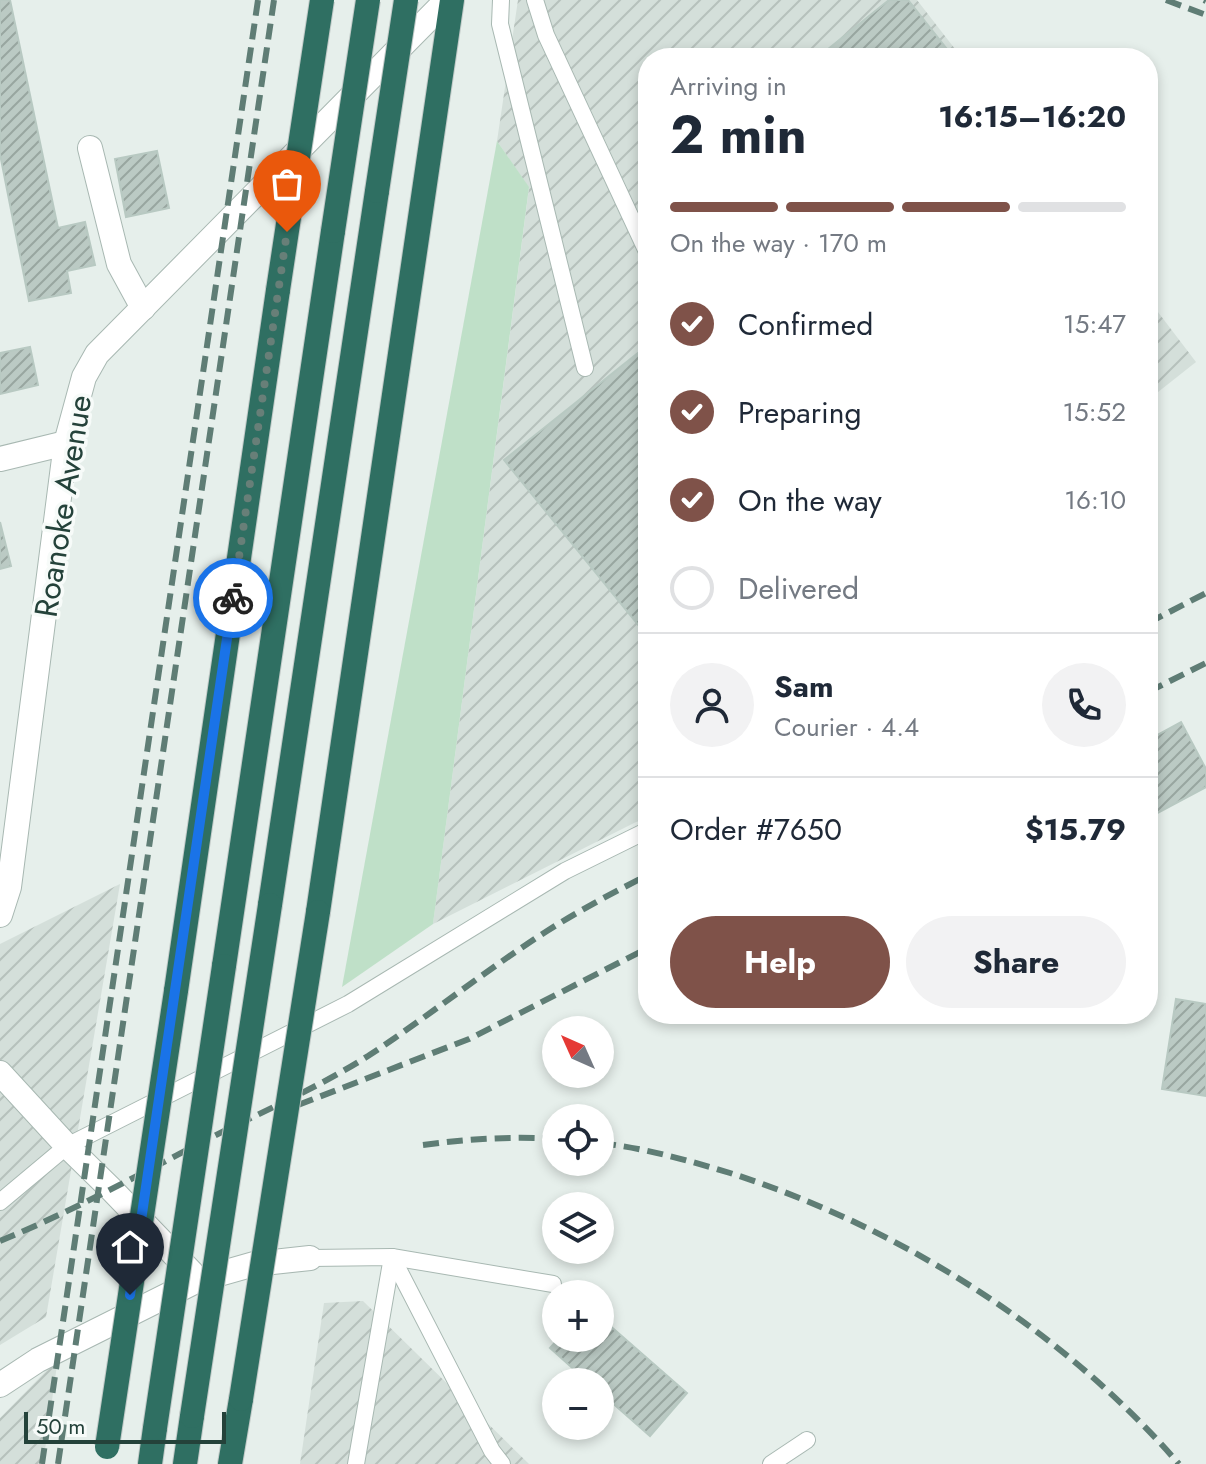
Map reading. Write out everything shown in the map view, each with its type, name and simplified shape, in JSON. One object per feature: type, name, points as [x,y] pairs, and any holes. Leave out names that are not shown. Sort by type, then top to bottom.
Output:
[{"type":"highway","points":[[106,1455],[322,0]]},
{"type":"highway","points":[[150,1464],[368,0]]},
{"type":"highway","points":[[185,1464],[406,0]]},
{"type":"highway","points":[[230,1464],[318,912],[449,0]]},
{"type":"street","name":"Roanoke Avenue","points":[[0,915],[9,887],[66,443],[84,377],[97,354],[449,0]]},
{"type":"street","points":[[90,148],[119,264],[143,308]]},
{"type":"street","points":[[0,459],[66,443]]},
{"type":"street","points":[[0,1073],[198,1280]]},
{"type":"street","points":[[0,1385],[38,1360],[198,1280],[254,1264],[310,1258]]},
{"type":"lane","points":[[501,0],[500,24],[585,368]]},
{"type":"lane","points":[[535,0],[546,35],[638,233]]},
{"type":"lane","points":[[0,1202],[67,1146],[348,1004],[565,871],[638,835]]},
{"type":"lane","points":[[310,1258],[392,1257],[542,1282]]},
{"type":"lane","points":[[356,1464],[392,1257]]},
{"type":"lane","points":[[392,1257],[492,1451],[502,1464]]},
{"type":"lane","points":[[771,1464],[807,1440]]},
{"type":"shaded area","points":[[518,0],[917,0],[954,48],[638,48],[638,821],[433,924],[529,188],[497,141]]},
{"type":"shaded area","points":[[1158,312],[1196,362],[1158,392]]},
{"type":"shaded area","points":[[120,884],[46,1317],[0,1345],[0,944]]},
{"type":"shaded area","points":[[363,1301],[529,1464],[300,1464],[324,1303]]},
{"type":"shaded area","points":[[57,1365],[43,1464],[0,1464],[0,1418],[50,1367]]},
{"type":"green space","points":[[497,141],[529,187],[433,924],[342,987]]},
{"type":"building","points":[[0,0],[10,0],[58,228],[85,222],[95,265],[67,271],[71,293],[29,301],[0,154]]},
{"type":"building","points":[[889,0],[908,0],[946,48],[829,48]]},
{"type":"building","points":[[157,151],[169,208],[126,217],[115,159]]},
{"type":"building","points":[[30,347],[38,385],[0,394],[0,353]]},
{"type":"building","points":[[638,353],[638,625],[504,460]]},
{"type":"building","points":[[0,522],[11,566],[0,569]]},
{"type":"building","points":[[1181,722],[1206,769],[1206,787],[1158,813],[1158,735]]},
{"type":"building","points":[[1176,999],[1206,1004],[1206,1096],[1162,1089]]},
{"type":"building","points":[[614,1329],[687,1393],[650,1436],[614,1404],[614,1368],[572,1368],[554,1352],[614,1352]]},
{"type":"railway","points":[[42,1464],[258,0]]},
{"type":"railway","points":[[58,1464],[274,0]]},
{"type":"railway","points":[[1166,0],[1206,15]]},
{"type":"railway","points":[[1158,618],[1206,593]]},
{"type":"railway","points":[[1158,687],[1206,663]]},
{"type":"railway","points":[[0,1241],[81,1204],[349,1067],[547,931],[638,880]]},
{"type":"railway","points":[[298,1105],[469,1039],[638,953]]},
{"type":"railway","points":[[423,1145],[542,1139]]},
{"type":"railway","points":[[614,1145],[730,1173],[793,1195],[915,1253],[974,1288],[1083,1369],[1133,1415],[1179,1464]]},
{"type":"way so far","points":[[233,598],[287,232]]},
{"type":"route","points":[[130,1295],[233,598]]}]
